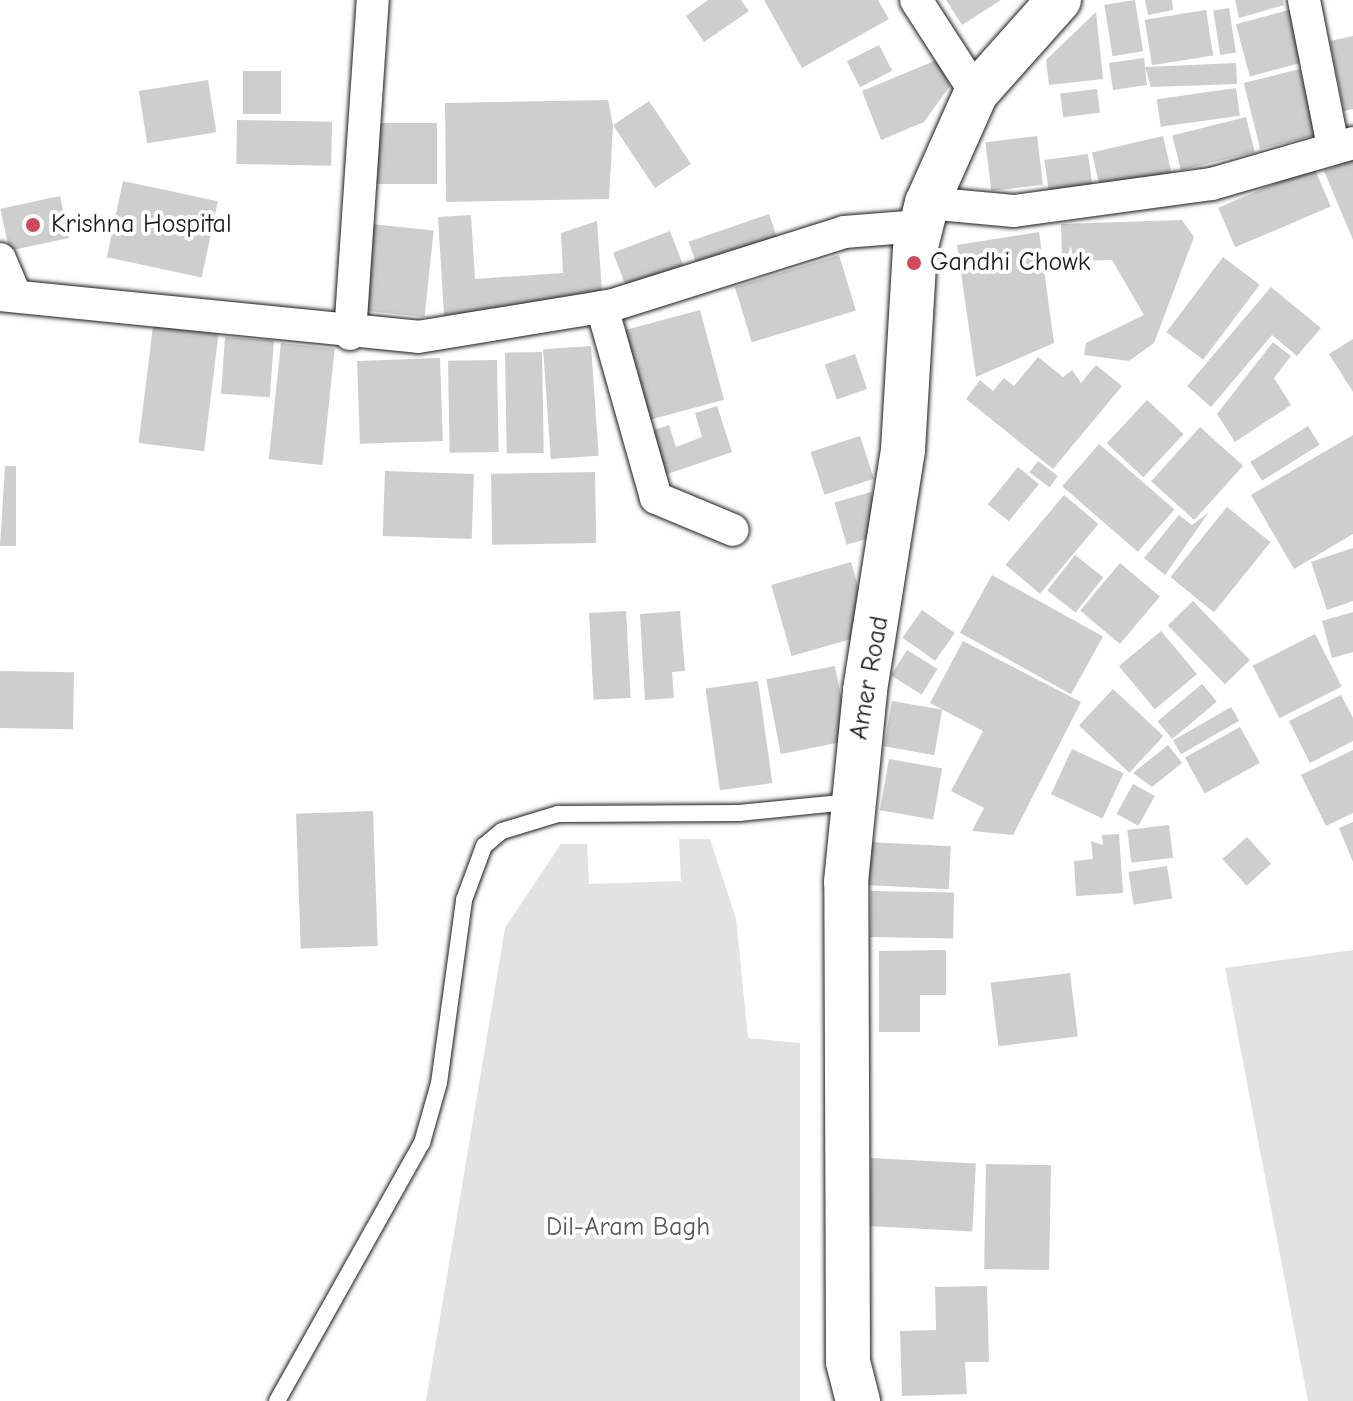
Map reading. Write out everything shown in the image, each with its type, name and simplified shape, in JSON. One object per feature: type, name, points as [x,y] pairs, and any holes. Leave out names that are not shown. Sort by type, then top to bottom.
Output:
[{"type":"main road","name":"Amer Road","points":[[858,1401],[848,1362],[844,1120],[852,801],[903,450],[924,214],[976,93],[1059,0]]},
{"type":"street","points":[[350,334],[373,0]]},
{"type":"street","points":[[916,0],[976,93]]},
{"type":"street","points":[[0,259],[8,295],[350,334],[418,337],[602,307],[844,232],[924,214],[1014,211],[1212,184],[1343,145],[1304,0]]},
{"type":"street","points":[[602,307],[656,498],[733,530]]},
{"type":"lane","points":[[277,1401],[422,1143],[439,1083],[464,900],[484,846],[502,831],[558,814],[739,813],[852,801]]},
{"type":"green space","name":"Dil-Aram Bagh","points":[[679,839],[710,839],[736,919],[748,1038],[800,1043],[800,1401],[426,1401],[505,928],[561,844],[587,844],[589,884],[681,881]]},
{"type":"green space","points":[[1353,950],[1353,1401],[1308,1401],[1225,968]]},
{"type":"building","points":[[708,0],[741,0],[749,11],[704,42],[686,16]]},
{"type":"building","points":[[764,0],[878,0],[889,19],[802,68]]},
{"type":"building","points":[[946,0],[1001,0],[962,25]]},
{"type":"building","points":[[1135,0],[1143,51],[1113,56],[1104,5]]},
{"type":"building","points":[[1145,0],[1172,0],[1173,10],[1148,15]]},
{"type":"building","points":[[1235,0],[1283,0],[1284,5],[1239,18]]},
{"type":"building","points":[[1229,8],[1236,52],[1220,55],[1213,11]]},
{"type":"building","points":[[1206,10],[1213,55],[1152,65],[1145,20]]},
{"type":"building","points":[[1289,10],[1303,62],[1250,76],[1236,24]]},
{"type":"building","points":[[1096,12],[1103,79],[1049,85],[1046,60]]},
{"type":"building","points":[[1353,36],[1353,109],[1344,111],[1330,41]]},
{"type":"building","points":[[879,45],[892,71],[860,87],[847,61]]},
{"type":"building","points":[[1144,58],[1147,85],[1113,90],[1109,63]]},
{"type":"building","points":[[939,59],[950,86],[924,122],[881,140],[862,91]]},
{"type":"building","points":[[1236,63],[1237,84],[1151,87],[1145,67]]},
{"type":"building","points":[[1300,69],[1316,135],[1260,149],[1244,83]]},
{"type":"building","points":[[243,71],[281,71],[281,114],[243,114]]},
{"type":"building","points":[[208,80],[216,132],[147,143],[139,91]]},
{"type":"building","points":[[1236,88],[1240,116],[1161,127],[1157,99]]},
{"type":"building","points":[[1097,89],[1100,113],[1063,117],[1060,94]]},
{"type":"building","points":[[608,100],[613,125],[609,199],[446,202],[445,103]]},
{"type":"building","points":[[649,101],[691,164],[655,188],[613,125]]},
{"type":"building","points":[[1246,117],[1255,152],[1181,170],[1172,135]]},
{"type":"building","points":[[237,120],[332,122],[331,166],[236,164]]},
{"type":"building","points":[[376,123],[437,123],[437,184],[376,184]]},
{"type":"building","points":[[1037,136],[1043,185],[991,191],[985,142]]},
{"type":"building","points":[[1163,136],[1172,176],[1101,192],[1092,152]]},
{"type":"building","points":[[1088,154],[1093,189],[1049,195],[1044,160]]},
{"type":"building","points":[[1353,159],[1353,240],[1324,171]]},
{"type":"building","points":[[1314,167],[1331,207],[1235,247],[1218,208]]},
{"type":"building","points":[[123,181],[218,201],[202,277],[107,257]]},
{"type":"building","points":[[60,196],[69,238],[9,251],[0,209]]},
{"type":"building","points":[[769,214],[778,240],[698,268],[689,242]]},
{"type":"building","points":[[471,215],[475,279],[563,273],[561,233],[597,221],[603,305],[444,315],[438,217]]},
{"type":"building","points":[[1182,220],[1194,237],[1154,343],[1129,361],[1084,355],[1086,343],[1144,315],[1112,260],[1062,261],[1061,224]]},
{"type":"building","points":[[371,224],[434,231],[425,317],[362,311]]},
{"type":"building","points":[[670,231],[686,272],[629,294],[613,253]]},
{"type":"building","points":[[1039,232],[1054,343],[976,377],[957,245]]},
{"type":"building","points":[[839,255],[856,310],[752,342],[735,287]]},
{"type":"building","points":[[1223,257],[1260,285],[1203,360],[1166,332]]},
{"type":"building","points":[[1271,287],[1321,328],[1297,356],[1272,335],[1211,407],[1187,386]]},
{"type":"building","points":[[700,310],[724,400],[636,423],[612,334]]},
{"type":"building","points":[[153,326],[219,334],[204,451],[139,443]]},
{"type":"building","points":[[225,337],[274,340],[270,397],[221,394]]},
{"type":"building","points":[[1353,339],[1353,392],[1329,354]]},
{"type":"building","points":[[1273,342],[1291,356],[1274,378],[1291,405],[1235,442],[1217,414]]},
{"type":"building","points":[[281,343],[335,349],[322,465],[269,459]]},
{"type":"building","points":[[591,346],[599,456],[551,459],[543,349]]},
{"type":"building","points":[[542,352],[544,453],[507,454],[505,353]]},
{"type":"building","points":[[855,354],[867,389],[837,399],[825,364]]},
{"type":"building","points":[[1038,357],[1063,377],[1072,370],[1081,383],[1096,365],[1122,386],[1053,469],[966,399],[980,380],[993,391],[1004,378],[1014,386]]},
{"type":"building","points":[[440,358],[443,441],[360,444],[357,361]]},
{"type":"building","points":[[497,360],[499,452],[450,453],[448,361]]},
{"type":"building","points":[[1147,400],[1184,434],[1143,477],[1107,443]]},
{"type":"building","points":[[717,406],[732,452],[653,479],[639,435],[669,425],[676,447],[702,437],[695,413]]},
{"type":"building","points":[[1308,426],[1320,445],[1262,481],[1250,462]]},
{"type":"building","points":[[1200,427],[1243,466],[1194,520],[1151,481]]},
{"type":"building","points":[[1353,435],[1353,534],[1294,569],[1251,495]]},
{"type":"building","points":[[860,436],[874,479],[824,495],[811,452]]},
{"type":"building","points":[[1099,444],[1174,510],[1138,552],[1062,486]]},
{"type":"building","points":[[1038,461],[1058,476],[1050,487],[1030,472]]},
{"type":"building","points":[[5,466],[16,466],[16,546],[0,546]]},
{"type":"building","points":[[1018,467],[1039,484],[1009,521],[988,504]]},
{"type":"building","points":[[385,471],[474,474],[472,539],[383,536]]},
{"type":"building","points":[[595,472],[596,543],[492,545],[491,474]]},
{"type":"building","points":[[871,492],[883,534],[847,545],[834,502]]},
{"type":"building","points":[[1064,495],[1098,524],[1040,594],[1006,565]]},
{"type":"building","points":[[1227,507],[1271,542],[1214,612],[1170,577]]},
{"type":"building","points":[[1209,512],[1165,575],[1144,558],[1179,515],[1192,525]]},
{"type":"building","points":[[1353,548],[1353,601],[1327,610],[1311,562]]},
{"type":"building","points":[[1075,555],[1103,577],[1076,613],[1047,590]]},
{"type":"building","points":[[851,562],[871,633],[792,656],[771,585]]},
{"type":"building","points":[[1120,563],[1160,596],[1120,644],[1080,610]]},
{"type":"building","points":[[992,575],[1103,637],[1071,694],[960,633]]},
{"type":"building","points":[[1193,601],[1250,660],[1225,684],[1168,625]]},
{"type":"building","points":[[922,610],[955,633],[935,661],[902,638]]},
{"type":"building","points":[[626,611],[631,698],[594,700],[589,613]]},
{"type":"building","points":[[680,611],[685,671],[672,672],[674,698],[645,700],[640,614]]},
{"type":"building","points":[[1353,612],[1353,652],[1332,658],[1322,621]]},
{"type":"building","points":[[1161,631],[1197,674],[1155,709],[1119,666]]},
{"type":"building","points":[[1315,634],[1342,687],[1279,718],[1253,666]]},
{"type":"building","points":[[963,641],[1081,702],[1013,835],[972,831],[984,808],[951,791],[983,731],[930,703]]},
{"type":"building","points":[[907,650],[938,669],[922,695],[891,675]]},
{"type":"building","points":[[835,666],[850,741],[781,754],[766,679]]},
{"type":"building","points":[[0,671],[74,672],[73,729],[0,728]]},
{"type":"building","points":[[758,681],[772,783],[720,790],[706,688]]},
{"type":"building","points":[[1202,684],[1217,702],[1172,739],[1158,721]]},
{"type":"building","points":[[1113,689],[1163,736],[1129,773],[1079,726]]},
{"type":"building","points":[[1341,695],[1353,718],[1353,741],[1310,763],[1289,721]]},
{"type":"building","points":[[892,701],[942,710],[934,755],[884,746]]},
{"type":"building","points":[[1231,707],[1239,721],[1181,754],[1173,741]]},
{"type":"building","points":[[1240,727],[1260,763],[1205,793],[1185,758]]},
{"type":"building","points":[[1168,745],[1182,763],[1152,787],[1133,773]]},
{"type":"building","points":[[1072,749],[1124,773],[1103,818],[1051,794]]},
{"type":"building","points":[[1353,750],[1353,813],[1326,826],[1301,775]]},
{"type":"building","points":[[889,759],[942,768],[933,820],[880,810]]},
{"type":"building","points":[[1133,784],[1155,796],[1138,826],[1117,814]]},
{"type":"building","points":[[373,811],[378,946],[301,949],[296,814]]},
{"type":"building","points":[[1353,822],[1353,862],[1339,828]]},
{"type":"building","points":[[1169,825],[1173,858],[1131,863],[1127,830]]},
{"type":"building","points":[[1119,834],[1123,893],[1076,896],[1074,861],[1093,859],[1091,841],[1103,845],[1102,835]]},
{"type":"building","points":[[1247,837],[1271,864],[1247,886],[1222,859]]},
{"type":"building","points":[[869,842],[951,846],[949,889],[867,885]]},
{"type":"building","points":[[1167,866],[1172,899],[1134,905],[1128,872]]},
{"type":"building","points":[[871,891],[954,892],[953,938],[870,937]]},
{"type":"building","points":[[946,950],[946,995],[920,995],[920,1032],[879,1032],[879,951]]},
{"type":"building","points":[[1070,973],[1078,1037],[998,1046],[991,983]]},
{"type":"building","points":[[871,1158],[976,1163],[972,1231],[867,1226]]},
{"type":"building","points":[[986,1164],[1051,1165],[1049,1270],[984,1269]]},
{"type":"building","points":[[987,1286],[989,1362],[965,1362],[967,1394],[902,1396],[900,1331],[936,1330],[935,1287]]},
{"type":"place","name":"Krishna Hospital","points":[[33,225]]},
{"type":"place","name":"Gandhi Chowk","points":[[914,263]]}]
